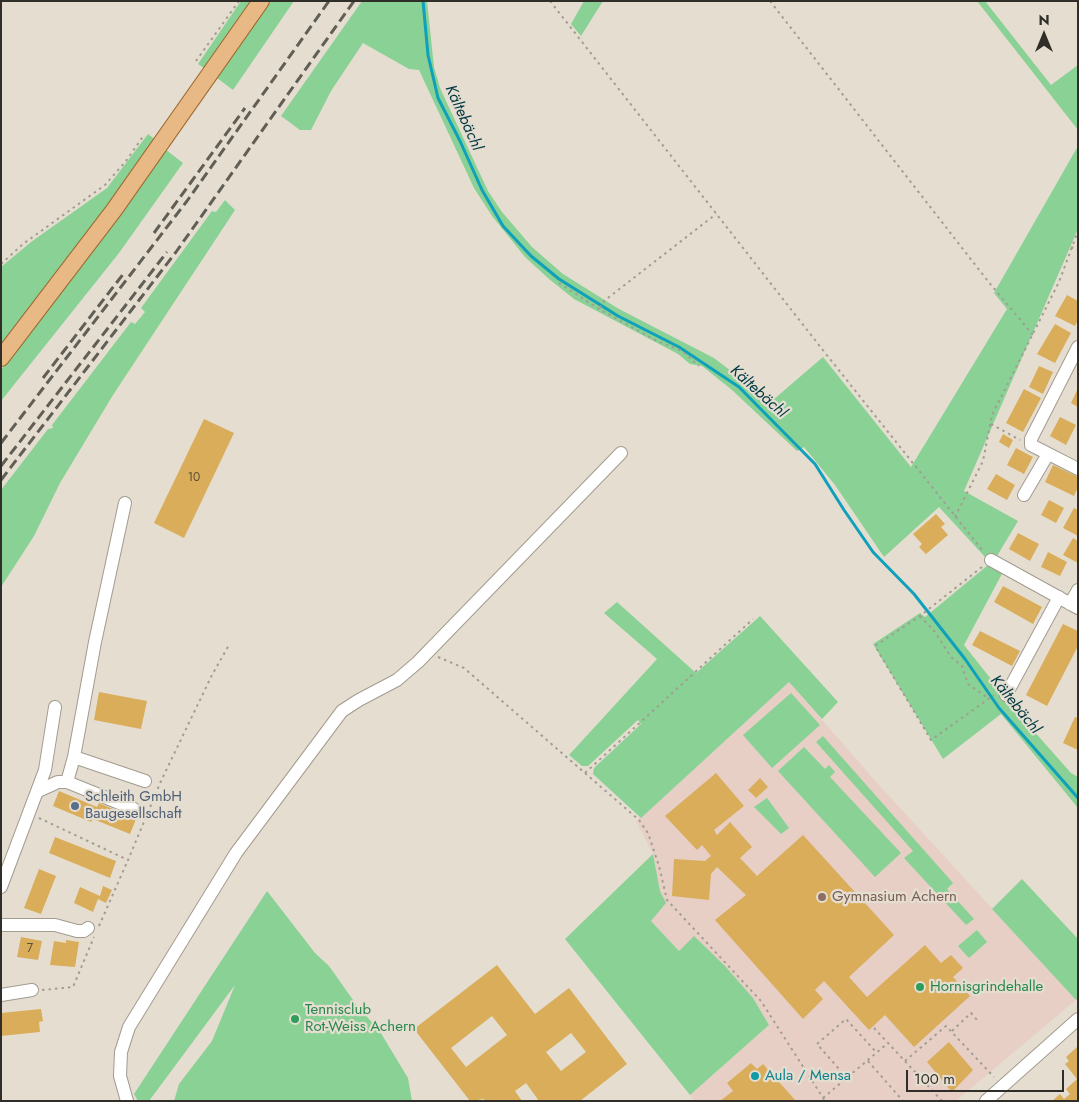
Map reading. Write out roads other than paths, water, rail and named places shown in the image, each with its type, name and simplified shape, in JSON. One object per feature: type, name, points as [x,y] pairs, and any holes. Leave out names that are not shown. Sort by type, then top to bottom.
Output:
[{"type":"main road","points":[[1,358],[119,202],[261,1]]},
{"type":"street","points":[[1078,347],[1073,367],[1030,439],[1031,445],[1078,469]]},
{"type":"street","points":[[128,1101],[120,1076],[121,1052],[129,1027],[236,853],[342,711],[397,680],[418,662],[620,453]]},
{"type":"street","points":[[1024,495],[1048,454]]},
{"type":"street","points":[[67,782],[74,756],[95,642],[125,503]]},
{"type":"street","points":[[991,560],[1074,606],[1078,590]]},
{"type":"street","points":[[1002,694],[1059,597]]},
{"type":"street","points":[[1,887],[27,812],[38,791],[48,756],[55,707]]},
{"type":"street","points":[[74,756],[145,781]]},
{"type":"street","points":[[38,791],[58,782],[67,782],[134,809]]},
{"type":"street","points":[[1,925],[55,925],[77,931],[84,931],[88,928]]},
{"type":"street","points":[[1,996],[32,990]]},
{"type":"street","points":[[986,1101],[1078,1019]]},
{"type":"waterway","name":"Kältebächl","points":[[423,1],[428,55],[438,98],[482,190],[503,226],[531,256],[559,279],[618,316],[679,347],[739,387],[815,464],[873,552],[914,594],[965,659],[999,708],[1078,798]]},
{"type":"railway","points":[[1,443],[187,201],[329,1]]},
{"type":"railway","points":[[1,480],[176,252],[354,1]]},
{"type":"railway","points":[[154,233],[245,108]]},
{"type":"railway","points":[[1,466],[167,252]]},
{"type":"railway","points":[[43,378],[124,273]]},
{"type":"place","name":"Schleith GmbH Baugesellschaft","points":[[75,806]]},
{"type":"place","name":"Gymnasium Achern","points":[[822,897]]},
{"type":"place","name":"Hornisgrindehalle","points":[[920,987]]},
{"type":"place","name":"Tennisclub Rot-Weiss Achern","points":[[295,1019]]},
{"type":"place","name":"Aula / Mensa","points":[[755,1076]]}]
